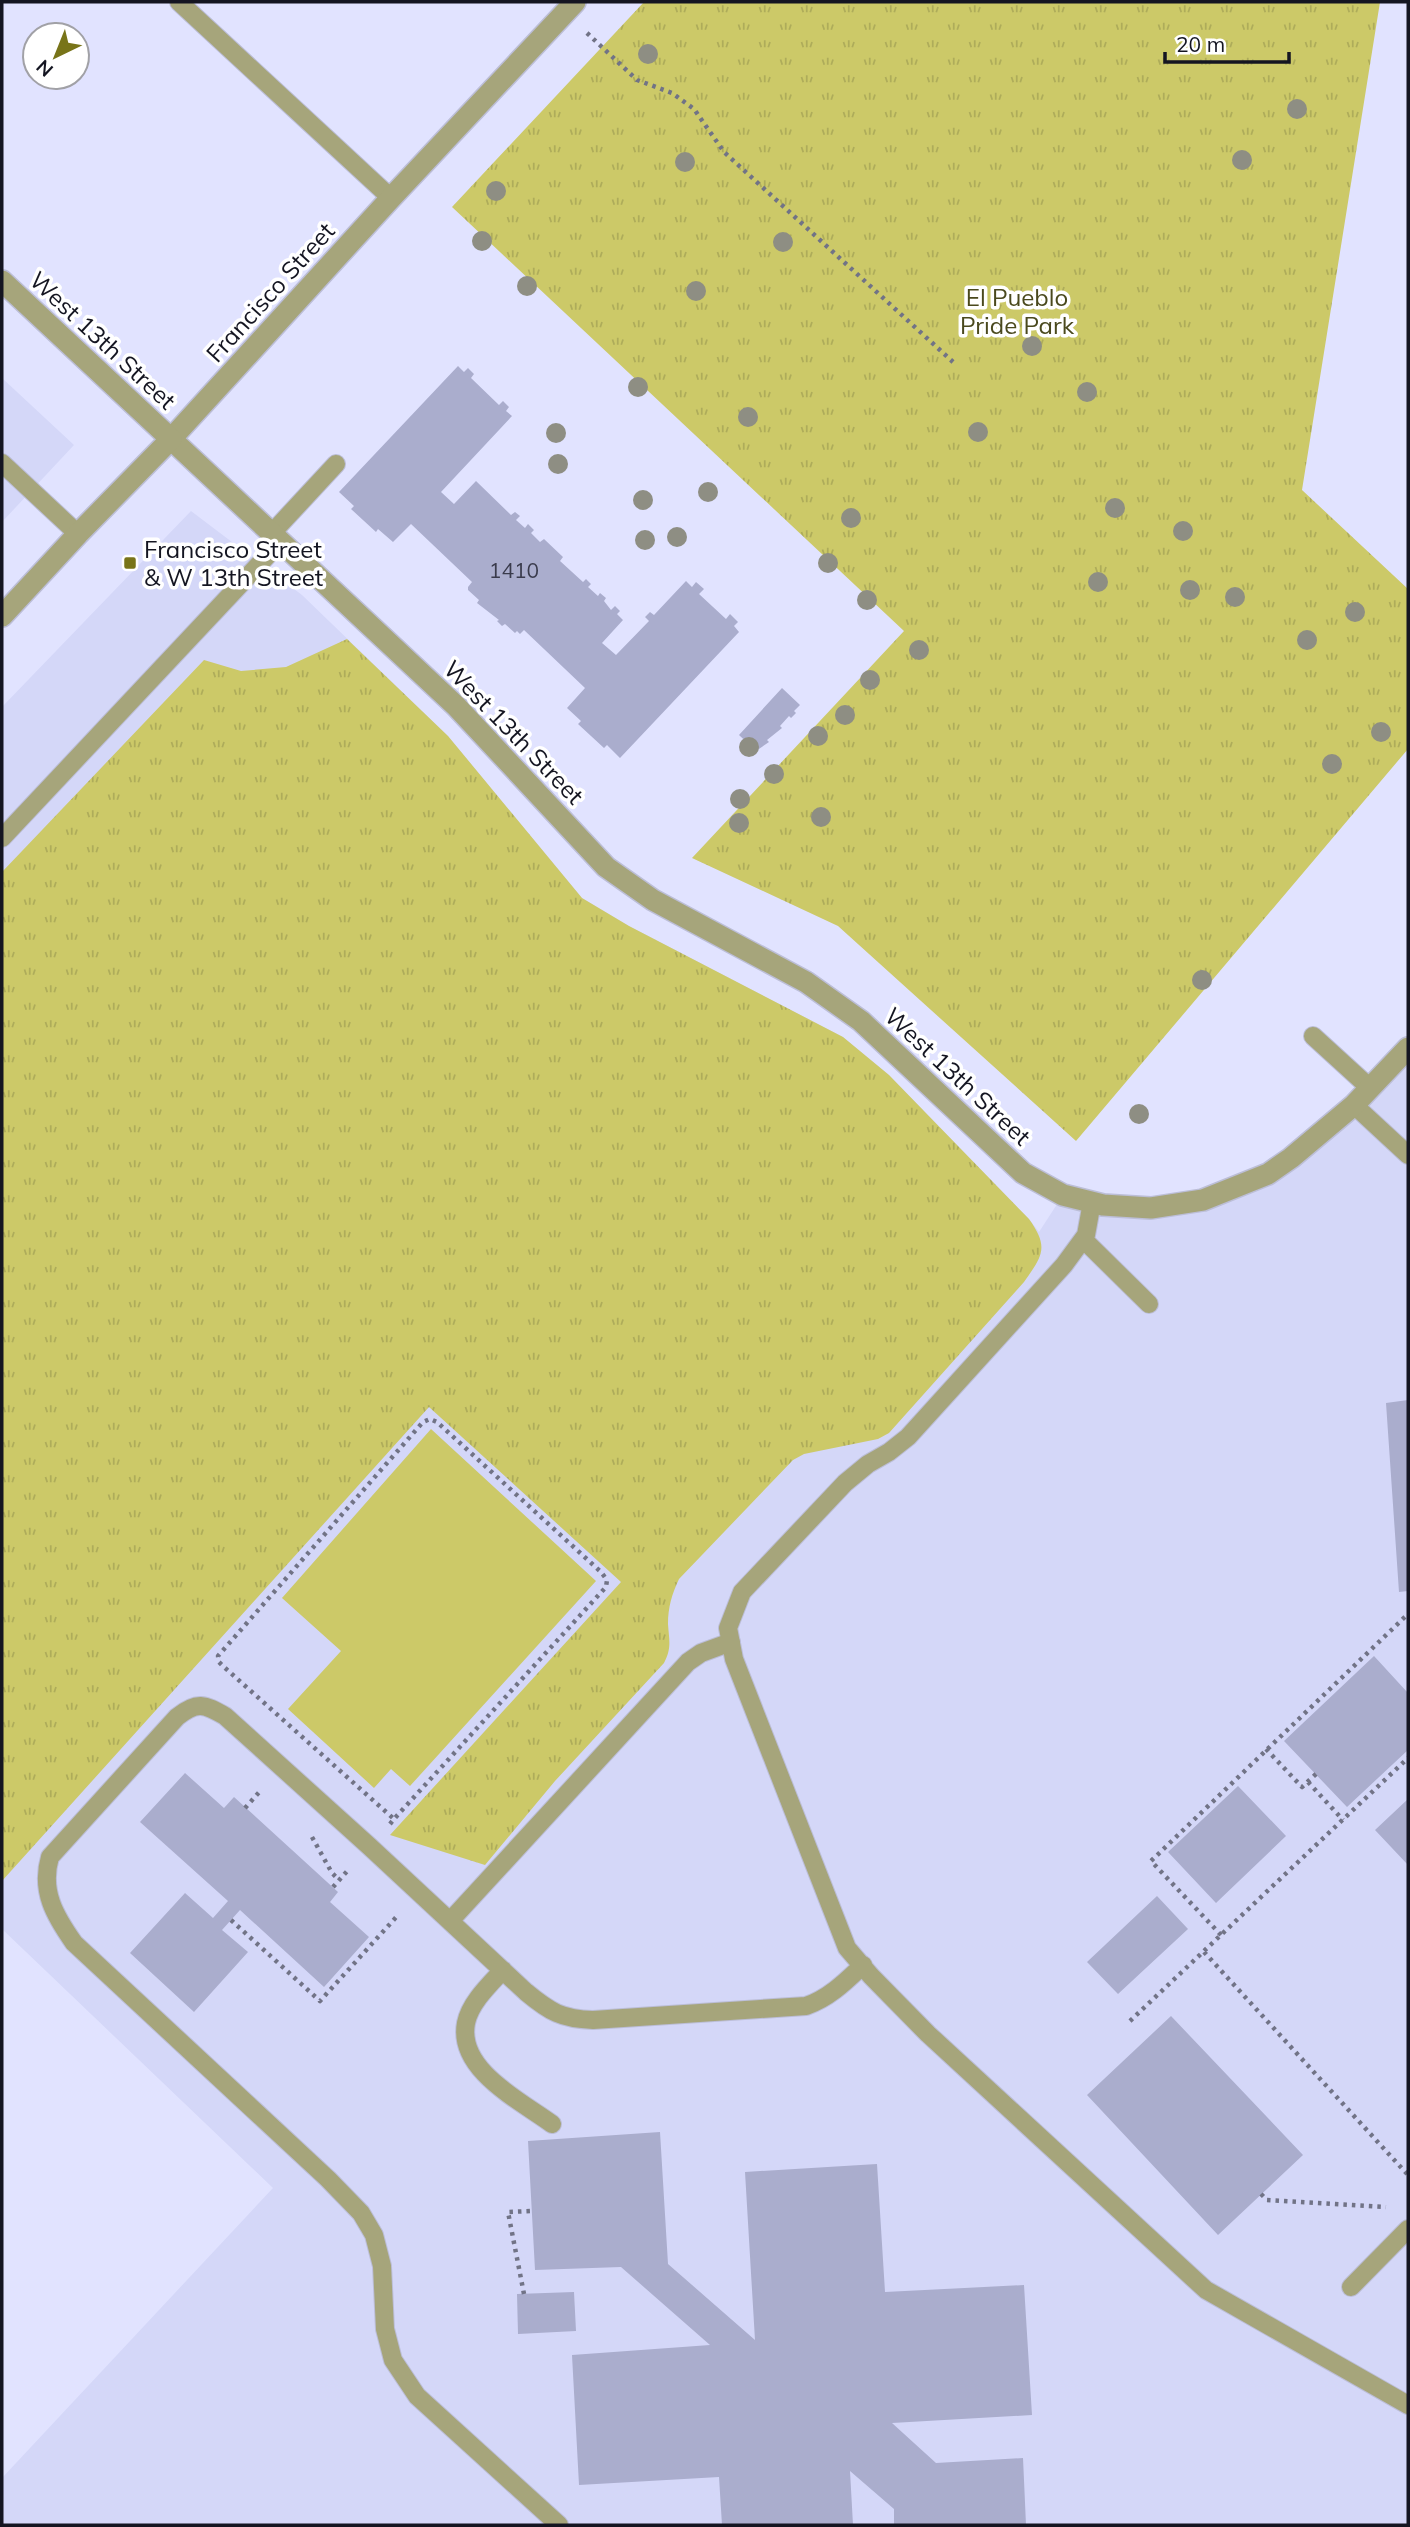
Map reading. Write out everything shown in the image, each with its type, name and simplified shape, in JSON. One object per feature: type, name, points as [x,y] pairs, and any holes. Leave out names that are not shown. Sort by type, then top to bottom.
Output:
[{"type":"street","name":"Francisco Street","points":[[2,616],[171,439],[570,7]]},
{"type":"street","name":"West 13th Street","points":[[2,281],[456,706],[606,867],[653,900],[806,982],[861,1021],[1023,1173],[1063,1195],[1092,1202],[1151,1208],[1203,1200],[1268,1174],[1354,1105],[1408,1048]]},
{"type":"lane","points":[[179,2],[391,198]]},
{"type":"lane","points":[[2,463],[78,534]]},
{"type":"lane","points":[[2,838],[276,537],[336,464]]},
{"type":"lane","points":[[1314,1036],[1370,1088]]},
{"type":"lane","points":[[1354,1105],[1408,1156]]},
{"type":"lane","points":[[1092,1202],[1086,1235],[1077,1250],[908,1437],[845,1483],[742,1592],[728,1628],[734,1659],[847,1948],[928,2034],[1206,2290],[1408,2405]]},
{"type":"lane","points":[[1083,1239],[1149,1304]]},
{"type":"lane","points":[[450,1921],[688,1662],[701,1653],[731,1642]]},
{"type":"lane","points":[[559,2525],[417,2396],[393,2360],[384,2329],[382,2266],[374,2235],[361,2213],[328,2179],[74,1943],[57,1918],[47,1894],[46,1871],[50,1857],[177,1717],[189,1707],[206,1705],[225,1716],[543,2006],[569,2019],[593,2020],[806,2007],[822,2001],[863,1965]]},
{"type":"lane","points":[[503,1970],[480,1997],[466,2023],[469,2050],[486,2076],[552,2124]]},
{"type":"lane","points":[[1351,2287],[1408,2229]]},
{"type":"path","points":[[570,7],[637,80],[673,93],[694,109],[724,152],[953,362]]},
{"type":"path","points":[[333,1887],[606,1587],[607,1580],[437,1422],[430,1419],[423,1422],[218,1656],[219,1662],[394,1819]]},
{"type":"path","points":[[1221,1935],[1151,1861],[1408,1614]]},
{"type":"path","points":[[1266,1749],[1302,1787],[1316,1774]]},
{"type":"path","points":[[1130,2021],[1408,1758]]},
{"type":"path","points":[[245,1808],[270,1779]]},
{"type":"path","points":[[1308,1782],[1343,1820]]},
{"type":"path","points":[[307,1829],[332,1873],[339,1880]]},
{"type":"path","points":[[231,1920],[320,2001],[407,1905]]},
{"type":"path","points":[[1204,1952],[1408,2175]]},
{"type":"path","points":[[1261,2194],[1268,2200],[1395,2208]]},
{"type":"path","points":[[524,2294],[508,2212],[531,2211]]},
{"type":"shaded area","points":[[2,378],[74,445],[2,522]]},
{"type":"shaded area","points":[[191,511],[302,595],[448,736],[582,898],[629,926],[843,1037],[889,1075],[1039,1232],[1063,1195],[1151,1208],[1268,1174],[1408,1049],[1408,2525],[2,2525],[2,2478],[273,2188],[2,1929],[2,707]]},
{"type":"green space","name":"El Pueblo Pride Park","points":[[644,2],[1380,2],[1302,490],[1408,589],[1408,749],[1076,1141],[838,926],[692,858],[904,631],[452,207]]},
{"type":"green space","points":[[347,639],[448,736],[582,898],[629,926],[843,1037],[889,1075],[1029,1219],[1039,1237],[1041,1251],[1036,1265],[1024,1282],[889,1433],[878,1439],[804,1454],[793,1460],[679,1579],[670,1606],[669,1648],[664,1663],[555,1781],[485,1865],[390,1835],[621,1582],[429,1407],[2,1881],[2,872],[204,660],[241,671],[286,667]]},
{"type":"green space","points":[[431,1429],[596,1581],[410,1786],[391,1769],[374,1788],[288,1709],[341,1651],[282,1598]]},
{"type":"building","points":[[458,366],[464,372],[468,368],[474,374],[471,378],[499,405],[503,401],[509,407],[506,411],[512,416],[441,492],[454,504],[476,481],[511,515],[515,512],[520,516],[516,520],[525,528],[528,524],[534,530],[531,533],[540,542],[544,539],[563,557],[560,561],[583,582],[586,579],[591,584],[588,587],[598,596],[600,593],[606,598],[604,601],[611,610],[615,606],[620,611],[617,614],[623,620],[602,643],[616,655],[649,621],[645,617],[650,612],[654,615],[686,581],[692,587],[696,582],[704,589],[699,594],[726,619],[730,614],[738,622],[734,626],[739,632],[620,758],[607,745],[604,748],[578,724],[581,721],[567,708],[585,688],[524,630],[520,634],[505,624],[502,626],[497,621],[499,620],[477,603],[479,600],[468,590],[472,582],[411,524],[393,542],[378,529],[376,532],[351,509],[354,506],[339,492]]},
{"type":"building","points":[[782,688],[800,705],[794,711],[796,713],[780,726],[782,728],[767,740],[769,742],[756,751],[739,735]]},
{"type":"building","points":[[1408,1400],[1408,1591],[1399,1592],[1386,1403]]},
{"type":"building","points":[[1374,1656],[1408,1693],[1408,1750],[1347,1807],[1284,1741]]},
{"type":"building","points":[[185,1773],[224,1808],[234,1797],[338,1892],[330,1902],[369,1937],[324,1987],[240,1910],[222,1930],[248,1952],[194,2012],[130,1953],[185,1893],[213,1918],[228,1901],[140,1822]]},
{"type":"building","points":[[1238,1786],[1286,1836],[1216,1903],[1168,1852]]},
{"type":"building","points":[[1408,1799],[1408,1865],[1375,1830]]},
{"type":"building","points":[[1157,1896],[1188,1929],[1118,1994],[1087,1962]]},
{"type":"building","points":[[1171,2016],[1303,2155],[1218,2235],[1087,2095]]},
{"type":"building","points":[[660,2132],[668,2264],[755,2340],[745,2172],[877,2164],[885,2292],[1024,2285],[1032,2415],[892,2423],[936,2463],[1023,2458],[1026,2525],[894,2525],[894,2509],[850,2471],[853,2525],[722,2525],[719,2477],[579,2485],[572,2355],[710,2345],[621,2267],[535,2270],[528,2141]]},
{"type":"building","points":[[574,2292],[576,2331],[518,2334],[517,2294]]},
{"type":"place","name":"Francisco Street & W 13th Street","points":[[130,563]]}]
